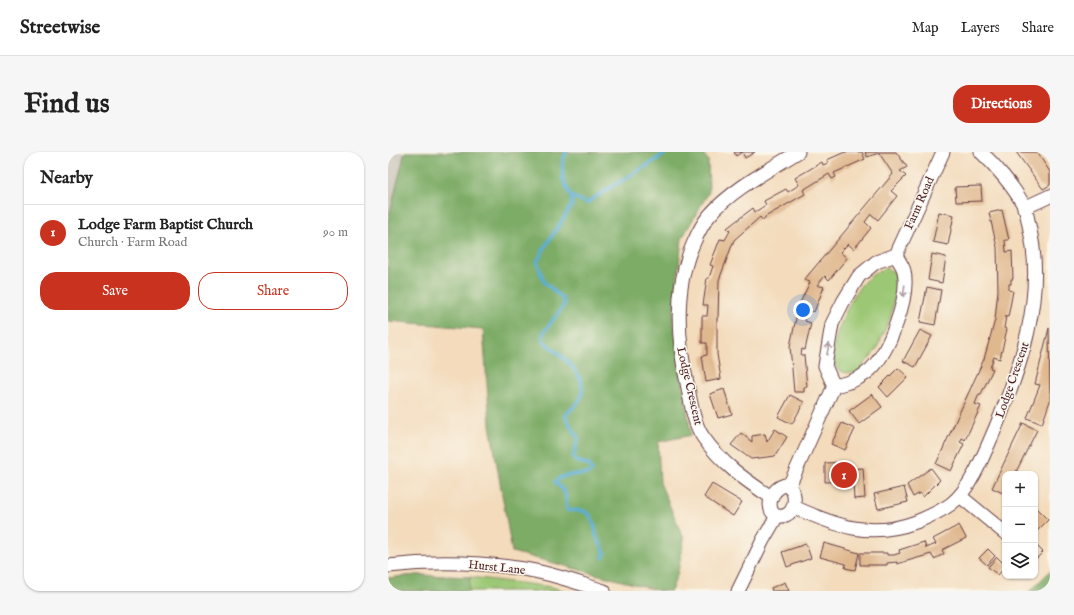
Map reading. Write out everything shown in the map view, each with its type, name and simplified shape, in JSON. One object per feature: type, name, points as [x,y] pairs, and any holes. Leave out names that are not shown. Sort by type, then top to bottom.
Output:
[{"type":"street","name":"Lodge Crescent","points":[[771,497],[753,486],[728,466],[719,458],[702,436],[695,416],[681,358],[678,317],[682,278],[688,255],[709,216],[722,203],[750,182],[798,152]]},
{"type":"street","name":"Farm Road","points":[[896,255],[942,152]]},
{"type":"street","name":"Lodge Crescent","points":[[794,506],[828,522],[844,526],[868,530],[888,530],[905,526],[937,513],[960,496],[983,456],[1003,409],[1021,359],[1028,334],[1035,286],[1033,242],[1023,204],[1002,174],[981,152]]},
{"type":"street","points":[[1024,208],[1050,196]]},
{"type":"street","points":[[896,255],[904,270],[905,289],[900,314],[884,351],[870,370],[854,381],[834,386],[824,366],[832,324],[859,276],[876,262],[896,255]]},
{"type":"street","points":[[789,486],[834,386]]},
{"type":"street","points":[[777,516],[771,509],[771,497],[780,486],[789,486]]},
{"type":"street","points":[[777,516],[788,514],[794,506],[794,494],[789,486]]},
{"type":"street","points":[[960,496],[1002,531]]},
{"type":"street","points":[[738,591],[763,540],[777,516]]},
{"type":"street","name":"Hurst Lane","points":[[388,566],[413,564],[470,564],[525,569],[604,591]]},
{"type":"shaded area","points":[[388,152],[405,152],[388,220]]},
{"type":"green space","points":[[405,152],[702,152],[708,160],[709,192],[682,238],[673,319],[691,435],[658,442],[660,483],[684,539],[678,572],[671,591],[660,591],[512,552],[490,425],[483,329],[388,321],[388,220]]},
{"type":"green space","points":[[886,268],[895,273],[896,287],[891,316],[876,350],[857,373],[846,373],[841,371],[837,368],[834,361],[833,352],[843,318],[857,291],[863,283],[874,274]]},
{"type":"green space","points":[[1050,571],[1050,591],[1030,591]]},
{"type":"green space","points":[[417,575],[470,577],[552,587],[565,591],[388,591],[388,578]]},
{"type":"green space","points":[[417,575],[470,577],[469,591],[388,591],[388,578]]},
{"type":"building","points":[[734,152],[742,152],[736,156]]},
{"type":"building","points":[[742,152],[755,152],[745,158]]},
{"type":"building","points":[[845,152],[862,152],[865,159],[834,173],[836,177],[832,179],[829,174],[803,190],[805,194],[765,217],[763,221],[760,217],[734,240],[719,280],[717,354],[721,379],[706,382],[702,356],[707,355],[707,343],[702,343],[702,316],[707,316],[708,305],[703,305],[707,278],[709,278],[713,266],[710,265],[720,239],[725,240],[730,231],[727,228],[753,208],[755,212],[766,205],[764,201],[786,189],[788,192],[799,185],[795,178],[822,162],[823,165],[828,163],[827,160]]},
{"type":"building","points":[[865,152],[896,152],[907,167],[900,171],[906,176],[891,191],[897,196],[878,220],[871,214],[865,222],[871,228],[854,249],[848,244],[840,252],[847,258],[829,280],[825,276],[817,285],[824,287],[814,312],[808,310],[805,321],[811,323],[805,350],[802,349],[801,355],[804,355],[807,387],[804,387],[804,392],[794,392],[790,346],[799,305],[810,282],[804,280],[893,174],[879,153],[867,157]]},
{"type":"building","points":[[1016,152],[1037,152],[1050,172],[1050,185],[1043,189]]},
{"type":"building","points":[[981,186],[982,201],[956,202],[955,187]]},
{"type":"building","points":[[1002,210],[1009,240],[1005,240],[1006,252],[1012,251],[1013,279],[1011,279],[1011,284],[1009,284],[1009,290],[1013,291],[1008,317],[1006,316],[1004,328],[1007,329],[1000,359],[994,357],[990,368],[993,369],[975,404],[981,406],[965,440],[962,438],[960,442],[964,444],[951,471],[936,464],[984,359],[995,320],[998,290],[997,247],[989,213]]},
{"type":"building","points":[[939,212],[954,215],[948,245],[933,242]]},
{"type":"building","points":[[932,254],[946,257],[942,283],[928,280]]},
{"type":"building","points":[[927,287],[941,290],[935,325],[920,322]]},
{"type":"building","points":[[1049,328],[1050,401],[1042,424],[1027,418],[1040,385],[1035,384]]},
{"type":"building","points":[[920,330],[932,336],[915,367],[903,361]]},
{"type":"building","points":[[898,368],[908,377],[888,397],[879,387]]},
{"type":"building","points":[[724,389],[732,414],[718,418],[710,394]]},
{"type":"building","points":[[872,394],[882,407],[859,424],[849,411]]},
{"type":"building","points":[[790,395],[804,402],[792,424],[778,417]]},
{"type":"building","points":[[842,423],[855,429],[845,450],[831,444]]},
{"type":"building","points":[[1023,423],[1037,430],[1016,471],[1002,471],[1002,493],[992,488]]},
{"type":"building","points":[[775,429],[787,437],[775,456],[751,459],[731,445],[741,433],[752,442],[752,436],[765,434],[767,442]]},
{"type":"building","points":[[849,462],[849,469],[863,468],[865,498],[854,499],[853,481],[825,482],[825,463]]},
{"type":"building","points":[[931,468],[940,480],[923,497],[920,493],[913,497],[907,485]]},
{"type":"building","points":[[712,484],[742,502],[733,516],[704,497]]},
{"type":"building","points":[[904,487],[908,502],[878,509],[874,494]]},
{"type":"building","points":[[1038,510],[1048,520],[1038,530]]},
{"type":"building","points":[[959,525],[966,538],[942,550],[944,554],[934,559],[931,554],[897,564],[897,562],[887,563],[887,565],[860,565],[860,553],[887,553],[887,555],[894,555],[900,553],[899,550],[924,542],[926,548],[936,544],[933,539]]},
{"type":"building","points":[[824,543],[859,553],[855,570],[845,568],[846,564],[820,557]]},
{"type":"building","points":[[806,544],[811,558],[787,567],[782,552]]},
{"type":"building","points":[[1038,547],[1043,552],[1038,557]]},
{"type":"building","points":[[988,549],[995,556],[987,565],[979,558]]},
{"type":"building","points":[[997,557],[1002,562],[1002,570],[998,575],[988,567]]},
{"type":"building","points":[[785,582],[789,591],[772,591],[771,588]]},
{"type":"waterway","points":[[566,152],[562,164],[563,180],[571,196],[572,205],[546,245],[537,262],[544,282],[563,299],[564,305],[544,332],[542,340],[570,365],[581,380],[581,397],[577,404],[565,416],[578,438],[573,458],[576,461],[589,465],[592,471],[587,474],[575,474],[561,477],[555,482],[564,491],[567,510],[584,511],[591,516],[596,535],[605,553],[603,558]]},
{"type":"waterway","points":[[571,196],[587,203],[667,152]]},
{"type":"place","name":"Lodge Farm Baptist Church","points":[[844,475]]}]
